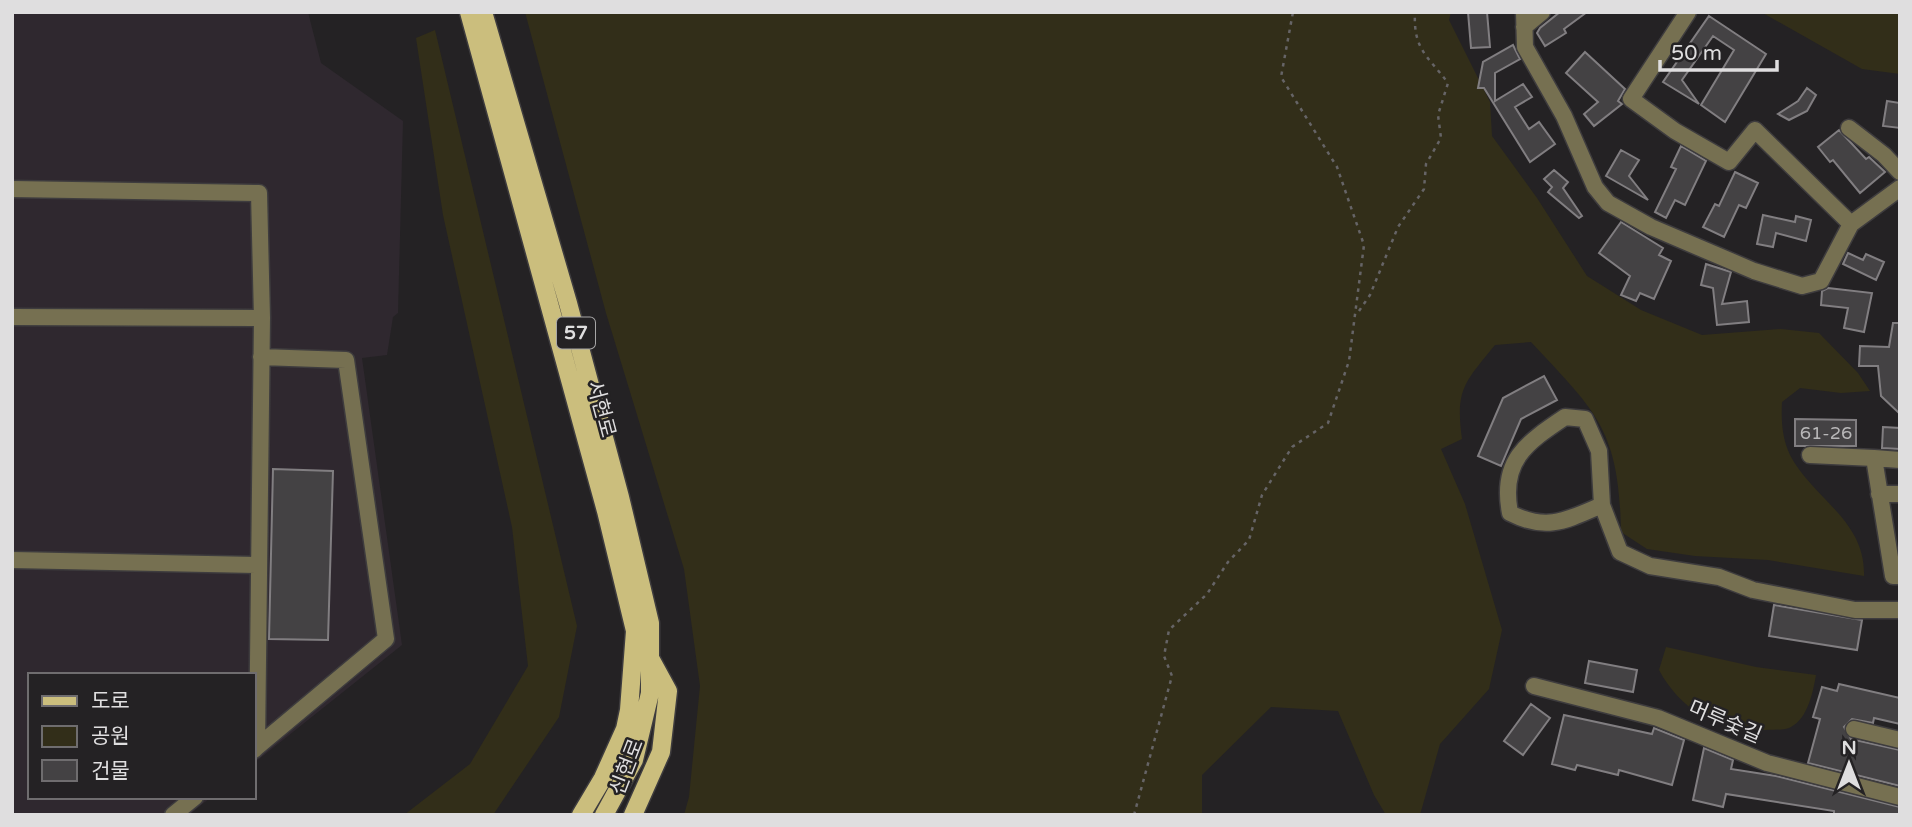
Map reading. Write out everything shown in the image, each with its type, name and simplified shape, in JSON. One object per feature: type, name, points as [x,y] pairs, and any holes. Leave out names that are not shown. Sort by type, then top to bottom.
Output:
[{"type":"main road","name":"서현로","points":[[469,12],[602,498],[635,631],[625,729],[603,778],[581,815]]},
{"type":"main road","name":"서현로","points":[[484,12],[569,303],[650,623],[650,693],[634,760],[604,815]]},
{"type":"main road","name":"신현로","points":[[633,815],[661,752],[668,691],[649,657]]},
{"type":"street","points":[[1542,12],[1524,20],[1525,47],[1564,116],[1595,187],[1608,203],[1651,227],[1754,271],[1802,286],[1821,281],[1851,224],[1900,188]]},
{"type":"street","points":[[1688,12],[1631,99],[1675,131],[1729,162],[1755,130],[1851,224]]},
{"type":"street","points":[[1849,128],[1884,155],[1900,172]]},
{"type":"street","points":[[12,189],[259,193],[262,318],[256,703]]},
{"type":"street","points":[[12,317],[262,318]]},
{"type":"street","points":[[256,748],[386,639],[346,360],[261,357]]},
{"type":"street","points":[[1602,505],[1559,524],[1528,522],[1510,513],[1505,488],[1510,471],[1532,439],[1565,417],[1586,419],[1599,451],[1602,505],[1620,552],[1650,566],[1719,577],[1753,590],[1855,610],[1900,610]]},
{"type":"street","points":[[1810,455],[1900,460]]},
{"type":"street","points":[[1874,458],[1880,494],[1893,530],[1893,576],[1900,576]]},
{"type":"street","points":[[1880,494],[1900,494]]},
{"type":"street","points":[[12,560],[259,565]]},
{"type":"street","name":"머루숯길","points":[[1534,686],[1658,718],[1767,762],[1900,797]]},
{"type":"street","points":[[1854,729],[1900,740]]},
{"type":"street","points":[[173,815],[193,799]]},
{"type":"path","points":[[1134,815],[1172,676],[1164,656],[1169,630],[1208,594],[1228,562],[1249,540],[1262,495],[1292,447],[1328,423],[1349,361],[1364,246],[1337,167],[1281,77],[1293,12]]},
{"type":"path","points":[[1357,313],[1370,295],[1398,227],[1424,190],[1426,164],[1441,138],[1438,116],[1448,83],[1420,51],[1414,29],[1415,12]]},
{"type":"shaded area","points":[[12,12],[308,12],[321,63],[403,121],[398,313],[393,317],[387,355],[362,358],[402,645],[256,761],[256,673],[28,673],[28,799],[209,799],[189,815],[12,815]]},
{"type":"green space","points":[[525,12],[1451,12],[1449,20],[1490,102],[1492,136],[1537,198],[1587,276],[1641,310],[1702,335],[1781,329],[1819,333],[1858,373],[1870,391],[1841,393],[1800,388],[1782,402],[1782,415],[1784,436],[1790,455],[1811,484],[1847,524],[1862,556],[1864,576],[1768,560],[1695,556],[1647,549],[1621,532],[1619,497],[1609,445],[1588,406],[1531,342],[1495,345],[1476,368],[1461,397],[1462,439],[1441,449],[1465,504],[1502,630],[1489,689],[1440,744],[1420,815],[1386,815],[1374,795],[1338,711],[1271,707],[1202,775],[1202,815],[684,815],[689,797],[700,686],[684,569],[606,313]]},
{"type":"green space","points":[[1761,12],[1900,12],[1900,74],[1862,69]]},
{"type":"green space","points":[[435,30],[577,626],[559,717],[493,815],[404,815],[470,764],[528,666],[512,527],[443,215],[416,38]]},
{"type":"green space","points":[[1666,647],[1756,667],[1816,675],[1809,704],[1797,723],[1786,729],[1748,730],[1717,723],[1690,708],[1668,684],[1659,670]]},
{"type":"building","points":[[1468,12],[1487,12],[1490,47],[1471,48]]},
{"type":"building","points":[[1560,12],[1587,12],[1564,29],[1566,33],[1545,46],[1537,33]]},
{"type":"building","points":[[1709,16],[1766,54],[1725,122],[1701,105],[1734,50],[1713,36],[1682,80],[1699,104],[1663,82]]},
{"type":"building","points":[[1513,45],[1520,59],[1495,73],[1495,101],[1523,84],[1532,97],[1515,107],[1529,129],[1539,122],[1555,144],[1530,162],[1484,88],[1478,88],[1483,62]]},
{"type":"building","points":[[1585,52],[1625,89],[1618,101],[1622,104],[1594,126],[1584,114],[1598,102],[1566,73]]},
{"type":"building","points":[[1807,88],[1816,95],[1807,111],[1789,120],[1778,114],[1798,101]]},
{"type":"building","points":[[1887,101],[1900,103],[1900,128],[1883,126]]},
{"type":"building","points":[[1839,130],[1866,159],[1869,157],[1885,172],[1860,193],[1833,160],[1830,162],[1818,147]]},
{"type":"building","points":[[1681,146],[1706,161],[1685,205],[1675,200],[1666,218],[1655,212],[1676,169],[1671,167]]},
{"type":"building","points":[[1621,150],[1639,160],[1629,176],[1648,200],[1606,176]]},
{"type":"building","points":[[1554,170],[1568,182],[1563,188],[1582,216],[1579,218],[1548,192],[1552,187],[1544,179]]},
{"type":"building","points":[[1735,172],[1758,183],[1746,208],[1739,205],[1724,237],[1703,227],[1715,204],[1719,206]]},
{"type":"building","points":[[1763,215],[1795,222],[1796,216],[1811,220],[1806,241],[1776,233],[1773,247],[1757,244]]},
{"type":"building","points":[[1621,222],[1663,248],[1659,255],[1671,261],[1654,299],[1640,293],[1636,301],[1621,295],[1630,276],[1599,253]]},
{"type":"building","points":[[1848,253],[1863,260],[1866,254],[1884,262],[1876,280],[1843,264]]},
{"type":"building","points":[[1706,264],[1731,272],[1722,304],[1747,301],[1749,322],[1717,325],[1713,288],[1701,285]]},
{"type":"building","points":[[1828,288],[1872,293],[1864,332],[1844,328],[1848,308],[1821,305],[1822,291]]},
{"type":"building","points":[[1893,323],[1900,323],[1900,414],[1881,396],[1878,366],[1859,366],[1860,346],[1889,347]]},
{"type":"building","points":[[1544,376],[1557,400],[1521,419],[1501,466],[1478,456],[1503,398]]},
{"type":"building","points":[[1795,419],[1856,420],[1856,446],[1795,446]]},
{"type":"building","points":[[1883,427],[1900,428],[1900,449],[1882,448]]},
{"type":"building","points":[[273,469],[333,471],[328,640],[269,639]]},
{"type":"building","points":[[1774,605],[1862,620],[1857,650],[1769,636]]},
{"type":"building","points":[[1589,661],[1637,670],[1633,692],[1585,683]]},
{"type":"building","points":[[1839,684],[1900,698],[1900,724],[1874,718],[1873,723],[1852,719],[1844,727],[1851,739],[1900,750],[1900,786],[1808,763],[1820,719],[1813,717],[1822,687],[1837,691]]},
{"type":"building","points":[[1531,704],[1550,718],[1523,755],[1504,741]]},
{"type":"building","points":[[1564,715],[1652,734],[1654,728],[1684,740],[1672,785],[1619,770],[1618,775],[1577,765],[1575,770],[1552,764]]},
{"type":"building","points":[[1704,748],[1733,760],[1731,769],[1776,776],[1900,807],[1900,815],[1834,815],[1834,811],[1726,794],[1723,807],[1693,800]]}]
